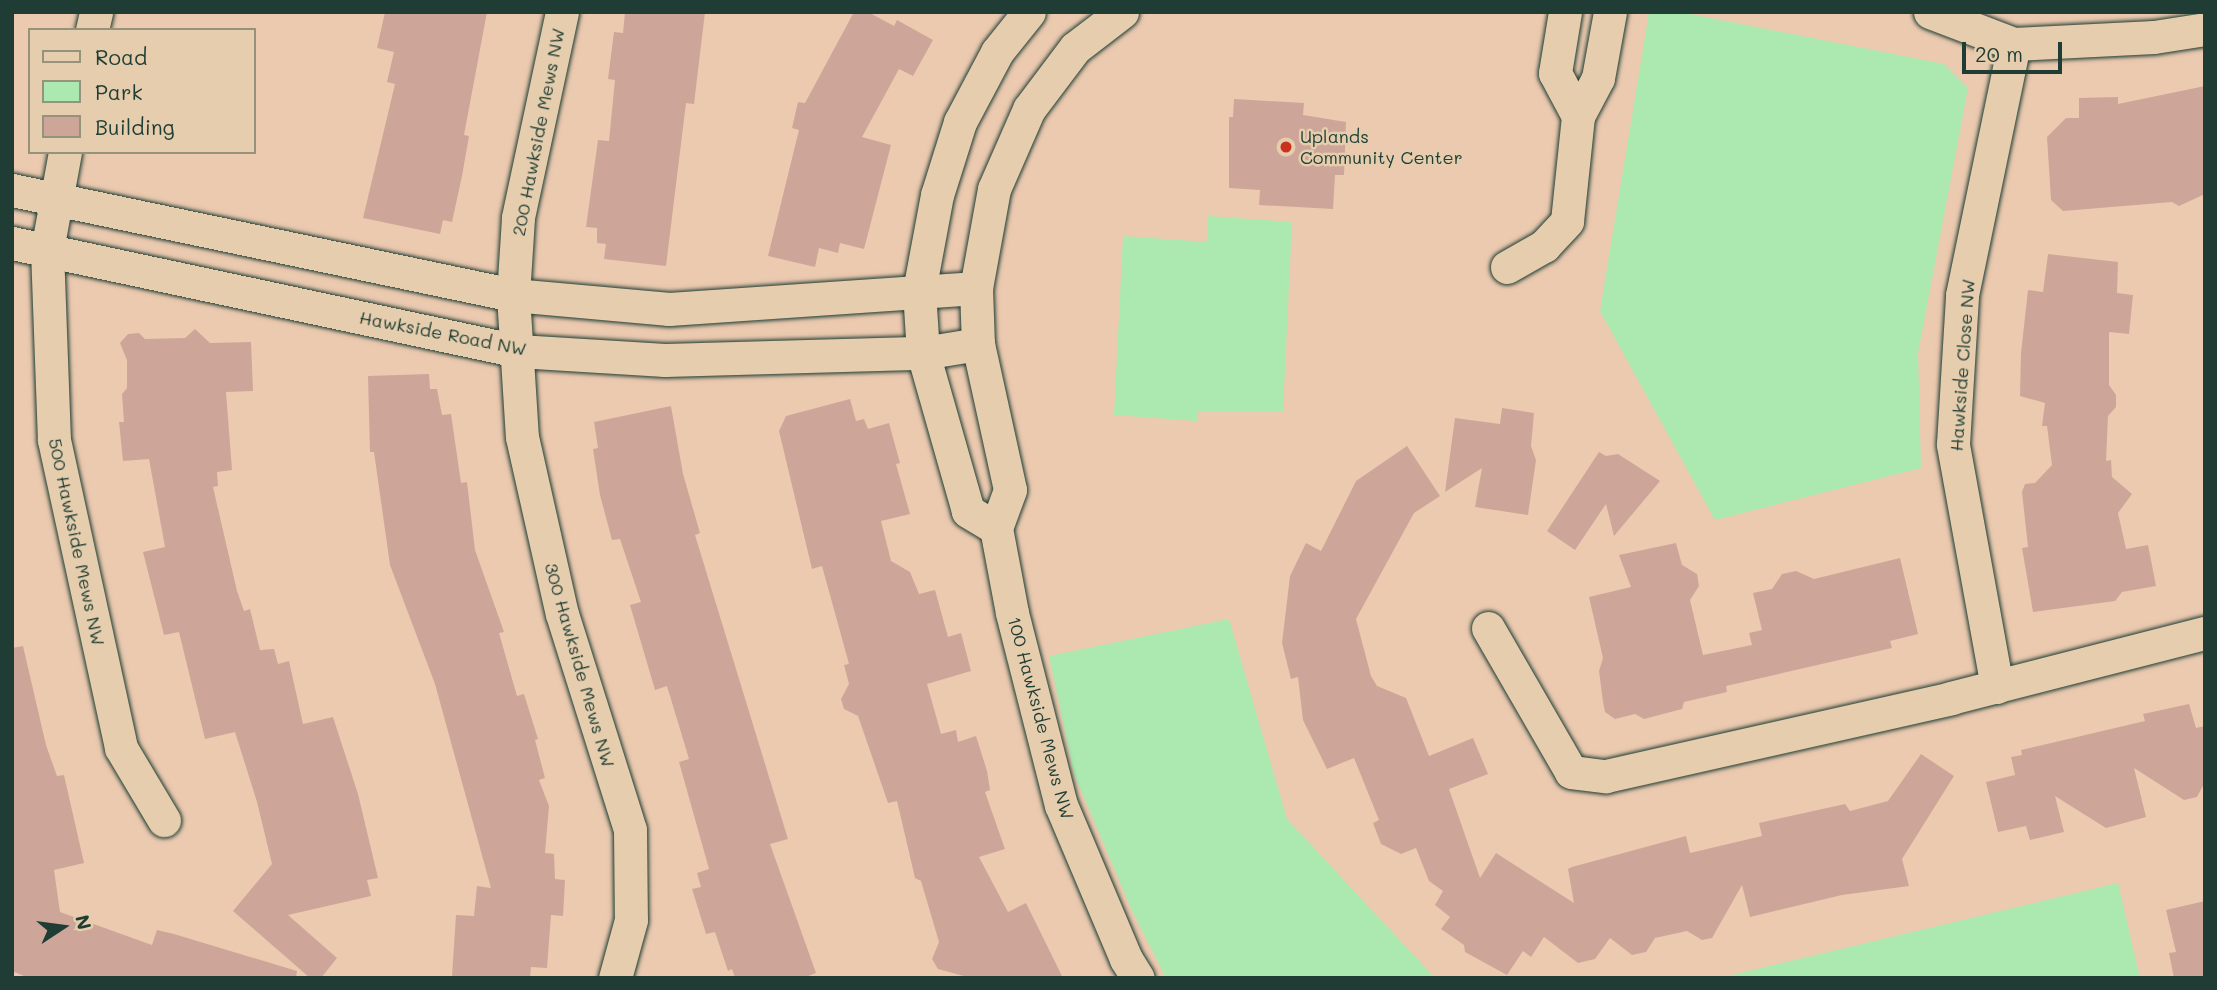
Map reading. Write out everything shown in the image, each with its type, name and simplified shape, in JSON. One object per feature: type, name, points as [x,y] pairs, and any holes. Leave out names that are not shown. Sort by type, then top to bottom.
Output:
[{"type":"street","name":"200 Hawkside Mews NW","points":[[518,351],[513,295],[518,218],[562,12]]},
{"type":"street","points":[[1029,12],[997,51],[960,122],[937,195],[919,291],[923,353],[968,511],[996,528],[1010,490],[978,344],[976,288],[994,189],[1029,109],[1075,48],[1122,12]]},
{"type":"street","points":[[1565,12],[1555,73],[1578,116]]},
{"type":"street","points":[[1507,267],[1544,246],[1567,221],[1578,116],[1598,79],[1611,12]]},
{"type":"street","points":[[1930,12],[2014,44],[2154,37],[2205,29]]},
{"type":"street","name":"Hawkside Close NW","points":[[1997,687],[1953,444],[1962,295],[2014,44]]},
{"type":"street","name":"500 Hawkside Mews NW","points":[[65,154],[47,250],[54,440],[121,748],[164,820]]},
{"type":"street","points":[[12,190],[513,295],[669,309],[976,288]]},
{"type":"street","name":"Hawkside Road NW","points":[[12,243],[518,351],[665,360],[923,353],[978,344]]},
{"type":"street","name":"300 Hawkside Mews NW","points":[[518,351],[522,437],[559,602],[629,830],[631,920],[615,978]]},
{"type":"street","name":"100 Hawkside Mews NW","points":[[996,528],[1012,613],[1060,805],[1126,959],[1138,978]]},
{"type":"street","points":[[1488,628],[1571,772],[1606,776],[1997,687],[2205,633]]},
{"type":"green space","points":[[1649,12],[1680,12],[1944,64],[1968,88],[1918,353],[1921,468],[1715,520],[1600,311]]},
{"type":"green space","points":[[1208,216],[1292,222],[1283,411],[1198,411],[1197,421],[1114,415],[1123,236],[1207,242]]},
{"type":"green space","points":[[1229,619],[1287,819],[1435,978],[1166,978],[1133,913],[1074,774],[1049,656]]},
{"type":"green space","points":[[2118,883],[2140,978],[1719,978]]},
{"type":"building","points":[[385,12],[487,12],[464,135],[469,136],[462,176],[452,222],[443,220],[440,234],[363,218],[395,84],[387,82],[394,52],[377,48]]},
{"type":"building","points":[[625,12],[705,12],[694,104],[686,103],[666,266],[604,259],[606,244],[597,243],[597,228],[586,227],[598,140],[609,141],[615,80],[608,79],[614,32],[623,33]]},
{"type":"building","points":[[854,12],[868,12],[894,26],[897,20],[933,40],[913,76],[899,69],[862,137],[891,145],[864,249],[840,243],[838,253],[819,248],[815,267],[768,256],[799,130],[792,128],[798,102],[805,103]]},
{"type":"building","points":[[2205,86],[2205,194],[2179,206],[2172,202],[2063,211],[2051,200],[2047,137],[2066,118],[2079,118],[2079,98],[2118,97],[2118,104]]},
{"type":"building","name":"Uplands Community Center","points":[[1234,99],[1304,103],[1303,115],[1346,122],[1344,175],[1335,175],[1333,209],[1259,205],[1260,190],[1229,188],[1229,117],[1233,117]]},
{"type":"building","points":[[2048,254],[2118,262],[2117,293],[2133,295],[2129,334],[2109,332],[2109,385],[2116,395],[2116,407],[2108,416],[2106,461],[2111,460],[2112,477],[2132,494],[2118,513],[2126,549],[2148,545],[2156,586],[2122,592],[2115,601],[2033,612],[2022,548],[2028,547],[2022,492],[2025,484],[2035,483],[2052,465],[2047,426],[2042,426],[2045,403],[2020,396],[2021,353],[2028,290],[2043,292]]},
{"type":"building","points":[[195,329],[210,343],[251,342],[253,391],[226,392],[232,470],[217,472],[218,486],[213,487],[237,591],[244,611],[250,609],[260,650],[274,649],[278,664],[289,661],[303,724],[333,717],[358,794],[378,878],[367,880],[371,896],[288,915],[337,958],[321,978],[310,978],[233,911],[272,864],[257,802],[235,732],[205,739],[179,632],[164,635],[143,552],[165,547],[149,459],[123,461],[119,422],[124,422],[122,394],[127,388],[127,360],[120,343],[128,334],[139,333],[145,339],[185,338]]},
{"type":"building","points":[[429,374],[430,389],[437,389],[442,415],[451,414],[461,483],[467,482],[475,550],[504,632],[499,633],[517,696],[524,694],[538,739],[535,740],[545,778],[539,780],[549,806],[545,853],[554,854],[555,879],[565,880],[563,916],[551,915],[547,968],[531,967],[530,978],[452,976],[456,915],[474,916],[477,886],[491,888],[435,684],[390,565],[374,452],[370,452],[368,376]]},
{"type":"building","points":[[850,399],[856,421],[864,419],[868,429],[889,423],[900,463],[896,464],[910,514],[881,521],[891,561],[910,572],[919,594],[935,590],[948,637],[961,633],[971,671],[927,684],[941,734],[956,730],[958,742],[976,736],[987,771],[990,790],[985,792],[1005,849],[979,857],[1008,912],[1026,903],[1063,978],[971,978],[938,969],[932,959],[939,942],[921,881],[915,878],[897,801],[888,803],[858,716],[844,709],[841,699],[849,684],[844,665],[849,664],[822,566],[812,569],[779,431],[786,416]]},
{"type":"building","points":[[671,406],[683,474],[700,533],[695,535],[788,839],[770,844],[816,973],[803,978],[735,978],[732,969],[728,971],[715,932],[706,934],[692,889],[701,887],[697,873],[709,869],[679,762],[689,759],[667,686],[655,690],[630,605],[641,602],[620,539],[612,540],[600,495],[593,449],[598,448],[594,422]]},
{"type":"building","points":[[1502,408],[1534,413],[1531,446],[1536,460],[1528,515],[1475,507],[1482,468],[1445,492],[1455,418],[1500,424]]},
{"type":"building","points":[[1407,446],[1440,496],[1414,513],[1356,619],[1371,676],[1377,686],[1406,698],[1429,756],[1473,738],[1488,774],[1449,789],[1480,878],[1496,853],[1574,903],[1568,869],[1572,867],[1686,836],[1690,853],[1762,836],[1759,823],[1845,804],[1850,811],[1888,801],[1921,754],[1954,776],[1902,859],[1909,886],[1842,895],[1750,917],[1742,885],[1712,938],[1702,940],[1687,931],[1655,938],[1646,952],[1632,955],[1610,938],[1595,959],[1578,963],[1544,937],[1531,957],[1523,951],[1507,975],[1465,952],[1464,945],[1441,929],[1450,917],[1435,905],[1443,891],[1429,881],[1416,848],[1401,854],[1381,844],[1373,823],[1379,820],[1354,758],[1327,769],[1303,720],[1298,677],[1291,679],[1282,643],[1290,576],[1306,543],[1321,551],[1356,481]]},
{"type":"building","points":[[1599,452],[1606,456],[1618,454],[1660,481],[1614,536],[1606,504],[1575,550],[1547,531]]},
{"type":"building","points":[[1676,543],[1682,565],[1697,574],[1699,586],[1690,600],[1703,655],[1752,645],[1749,633],[1762,630],[1753,593],[1772,589],[1782,574],[1796,571],[1814,579],[1900,558],[1918,634],[1890,641],[1892,648],[1726,686],[1727,692],[1684,702],[1682,709],[1644,719],[1635,714],[1615,719],[1605,712],[1599,671],[1603,658],[1589,597],[1631,587],[1619,555]]},
{"type":"building","points":[[23,646],[46,745],[57,776],[64,775],[84,863],[54,870],[60,912],[152,945],[157,930],[174,934],[297,971],[296,978],[29,978],[12,971],[12,648]]},
{"type":"building","points":[[2189,704],[2196,728],[2205,726],[2205,782],[2197,797],[2184,800],[2134,768],[2146,817],[2106,828],[2055,796],[2064,832],[2030,840],[2026,826],[1998,832],[1986,782],[2015,775],[2011,757],[2022,755],[2021,750],[2145,721],[2143,714]]},
{"type":"building","points":[[2205,901],[2205,978],[2174,978],[2169,953],[2176,952],[2166,910]]},
{"type":"place","name":"Uplands Community Center","points":[[1286,147]]}]
